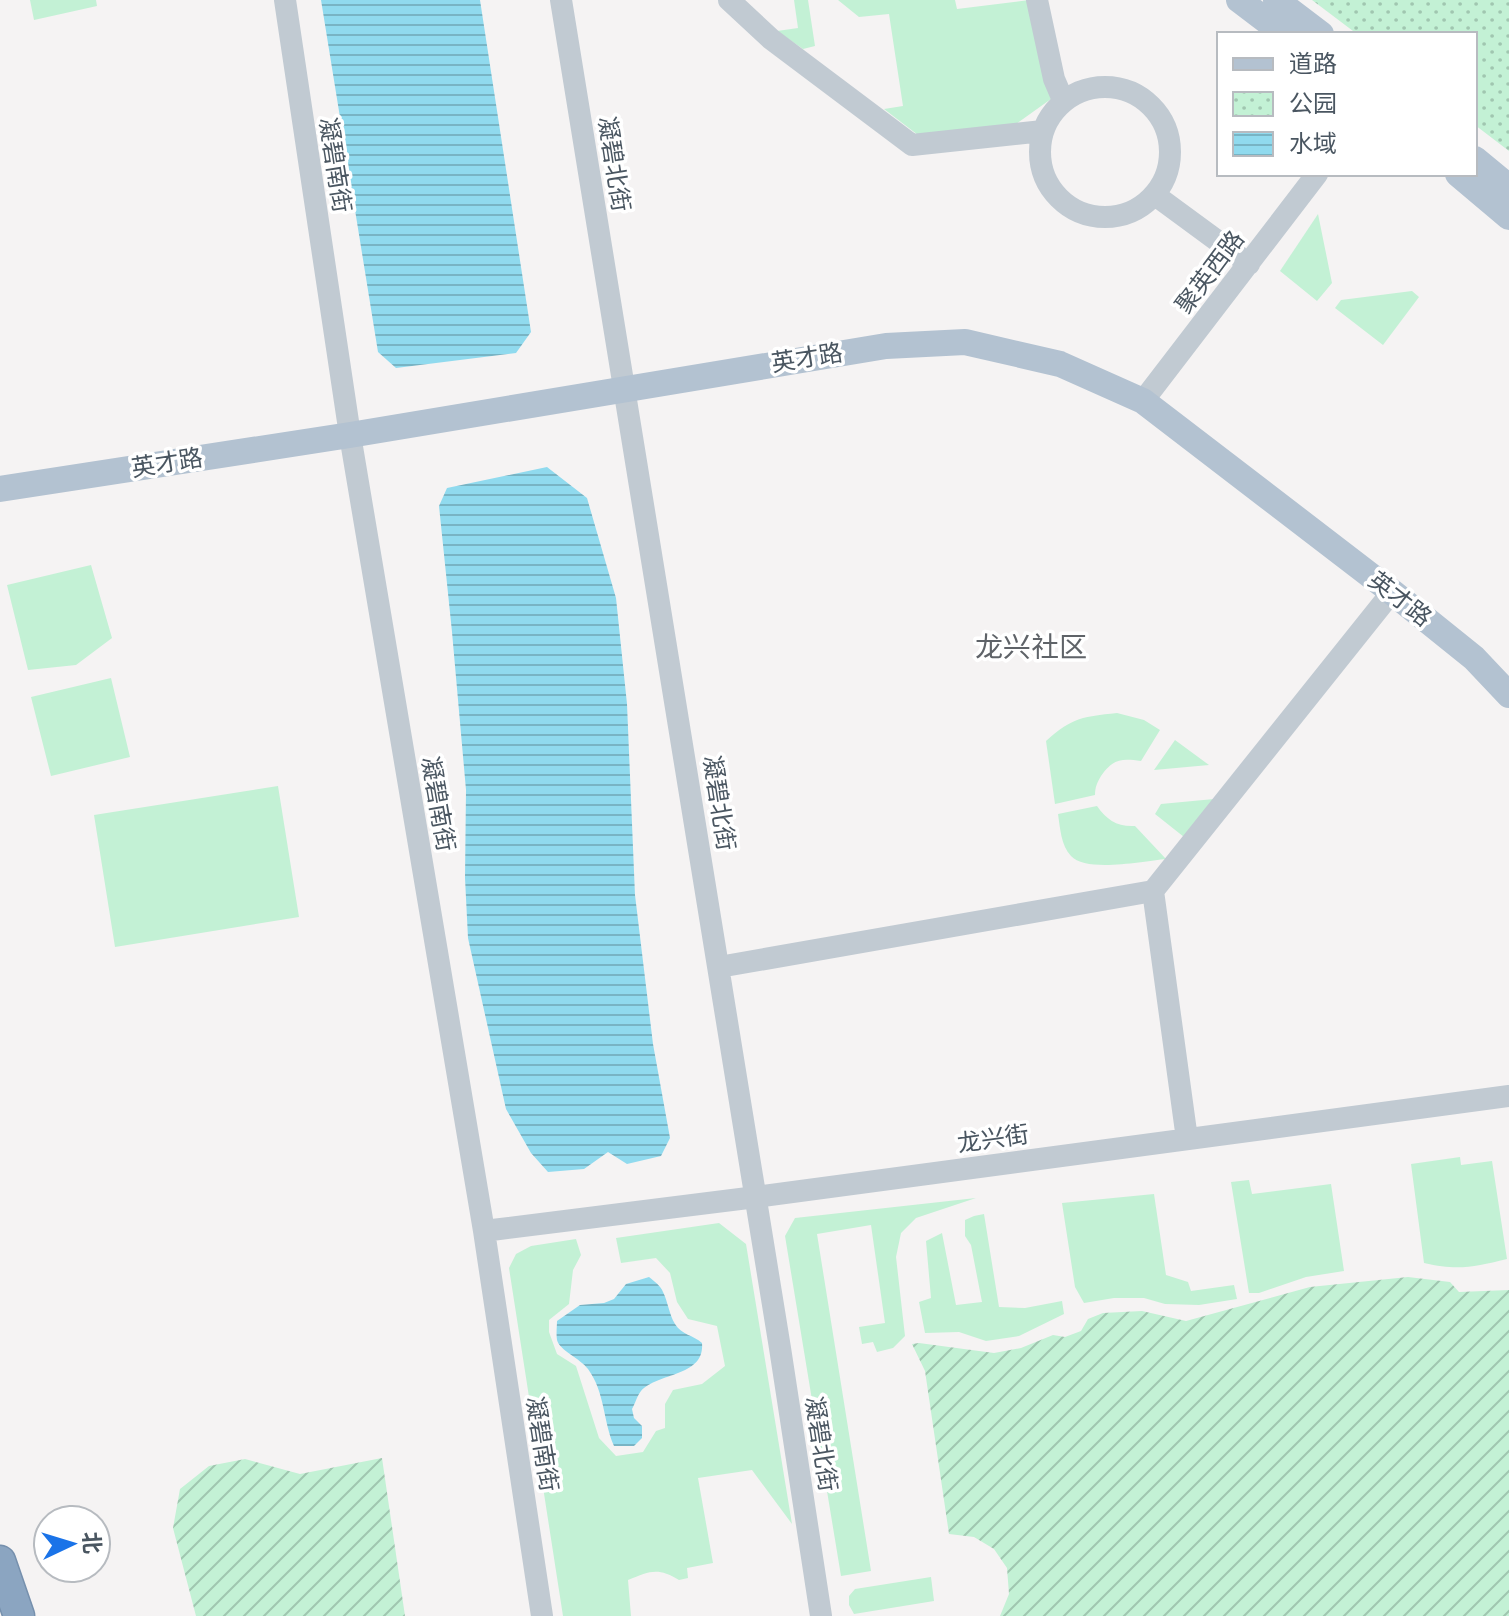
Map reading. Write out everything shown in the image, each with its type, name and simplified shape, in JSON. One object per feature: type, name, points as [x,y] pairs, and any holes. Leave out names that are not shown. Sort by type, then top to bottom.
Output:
[{"type":"highway","points":[[0,1561],[19,1616]]},
{"type":"main road","points":[[1239,0],[1281,32]]},
{"type":"main road","points":[[1276,0],[1318,32]]},
{"type":"main road","points":[[1477,161],[1509,187]]},
{"type":"main road","points":[[1460,176],[1509,217]]},
{"type":"main road","name":"英才路","points":[[0,489],[624,383],[886,346],[965,342],[1060,364],[1147,397],[1396,582],[1483,654],[1509,680]]},
{"type":"main road","name":"英才路","points":[[1147,397],[1474,658],[1509,695]]},
{"type":"main road","name":"英才路","points":[[0,478],[349,430]]},
{"type":"main road","points":[[0,1570],[11,1616]]},
{"type":"street","name":"凝碧南街","points":[[285,0],[349,430],[484,1231],[542,1616]]},
{"type":"street","name":"凝碧北街","points":[[561,0],[821,1616]]},
{"type":"street","points":[[729,0],[771,39],[912,145],[1043,131]]},
{"type":"street","points":[[1037,0],[1054,79],[1063,100]]},
{"type":"street","points":[[1108,85],[1132,91],[1152,105],[1165,125],[1171,149],[1167,173],[1155,195],[1136,210],[1113,218],[1089,216],[1067,206],[1050,189],[1040,167],[1039,142],[1043,131],[1047,119],[1063,100],[1084,89],[1108,85]]},
{"type":"street","name":"聚英西路","points":[[1147,397],[1315,176]]},
{"type":"street","points":[[1155,195],[1249,264]]},
{"type":"street","points":[[719,967],[1153,891],[1392,592]]},
{"type":"street","points":[[1153,891],[1187,1139]]},
{"type":"street","name":"龙兴街","points":[[484,1231],[1509,1096]]},
{"type":"green space","points":[[30,0],[96,0],[97,6],[34,20]]},
{"type":"green space","points":[[794,0],[808,0],[815,46],[803,49],[777,31],[798,28]]},
{"type":"green space","points":[[838,0],[955,0],[957,9],[1029,0],[1051,99],[1016,124],[918,135],[884,109],[903,106],[889,14],[859,17]]},
{"type":"green space","points":[[1312,0],[1509,0],[1509,151],[1477,127],[1477,32],[1354,32]]},
{"type":"green space","points":[[1318,214],[1332,283],[1317,301],[1280,271]]},
{"type":"green space","points":[[1412,291],[1419,297],[1383,345],[1335,308],[1341,300]]},
{"type":"green space","points":[[91,565],[112,638],[76,665],[28,670],[7,585]]},
{"type":"green space","points":[[111,678],[130,757],[51,776],[31,697]]},
{"type":"green space","points":[[1117,713],[1144,720],[1160,730],[1141,761],[1114,763],[1101,776],[1095,795],[1055,804],[1046,741],[1078,720]]},
{"type":"green space","points":[[1175,740],[1209,765],[1154,770]]},
{"type":"green space","points":[[278,786],[299,917],[115,947],[94,815]]},
{"type":"green space","points":[[1214,799],[1184,837],[1155,814],[1161,804]]},
{"type":"green space","points":[[1097,806],[1113,822],[1135,826],[1166,859],[1102,865],[1078,861],[1071,856],[1063,842],[1058,814]]},
{"type":"green space","points":[[1460,1157],[1461,1165],[1492,1161],[1507,1259],[1466,1267],[1424,1263],[1411,1164]]},
{"type":"green space","points":[[1249,1180],[1252,1194],[1331,1184],[1344,1271],[1306,1277],[1259,1293],[1249,1293],[1231,1182]]},
{"type":"green space","points":[[1154,1194],[1166,1275],[1188,1282],[1191,1291],[1234,1285],[1237,1299],[1199,1305],[1165,1304],[1144,1298],[1114,1298],[1084,1303],[1075,1287],[1062,1203]]},
{"type":"green space","points":[[976,1198],[916,1218],[901,1233],[896,1257],[905,1336],[893,1348],[877,1352],[873,1342],[862,1344],[859,1327],[885,1323],[871,1225],[817,1234],[871,1571],[841,1576],[785,1236],[795,1218]]},
{"type":"green space","points":[[984,1214],[999,1307],[1025,1308],[1062,1301],[1064,1314],[1019,1336],[986,1341],[959,1332],[925,1333],[919,1302],[931,1298],[926,1241],[942,1233],[956,1305],[982,1302],[971,1245],[965,1236],[965,1220]]},
{"type":"green space","points":[[719,1223],[746,1244],[792,1524],[752,1470],[698,1478],[713,1563],[687,1568],[688,1578],[679,1580],[665,1573],[654,1572],[628,1580],[631,1616],[563,1616],[509,1268],[516,1254],[531,1246],[576,1239],[581,1255],[573,1270],[569,1304],[549,1320],[549,1332],[557,1354],[576,1366],[599,1438],[616,1456],[643,1452],[656,1431],[665,1428],[665,1404],[673,1390],[702,1384],[725,1366],[717,1326],[688,1319],[677,1302],[670,1273],[656,1258],[621,1263],[616,1238]]},
{"type":"green space","points":[[1408,1277],[1450,1282],[1459,1292],[1509,1290],[1509,1616],[1000,1616],[1009,1594],[1007,1568],[994,1549],[974,1537],[949,1534],[925,1371],[912,1344],[994,1353],[1021,1348],[1053,1335],[1065,1337],[1081,1331],[1088,1319],[1103,1313],[1142,1311],[1186,1321],[1310,1287]]},
{"type":"green space","points":[[382,1458],[405,1616],[196,1616],[173,1528],[180,1489],[209,1466],[245,1459],[300,1474]]},
{"type":"green space","points":[[931,1577],[934,1601],[854,1614],[849,1605],[849,1596],[855,1589]]},
{"type":"water","points":[[321,0],[480,0],[531,332],[516,353],[396,368],[378,352]]},
{"type":"water","points":[[547,467],[587,498],[616,598],[627,704],[635,895],[653,1044],[670,1138],[661,1156],[627,1164],[608,1152],[584,1169],[548,1172],[531,1153],[506,1109],[468,938],[466,790],[439,506],[447,488]]},
{"type":"water","points":[[649,1277],[662,1290],[678,1328],[702,1343],[701,1354],[689,1368],[641,1391],[632,1409],[634,1418],[642,1426],[642,1438],[634,1446],[614,1446],[594,1378],[585,1365],[559,1344],[557,1321],[580,1305],[614,1299],[626,1284]]},
{"type":"district","name":"龙兴社区","points":[[1031,647]]}]
